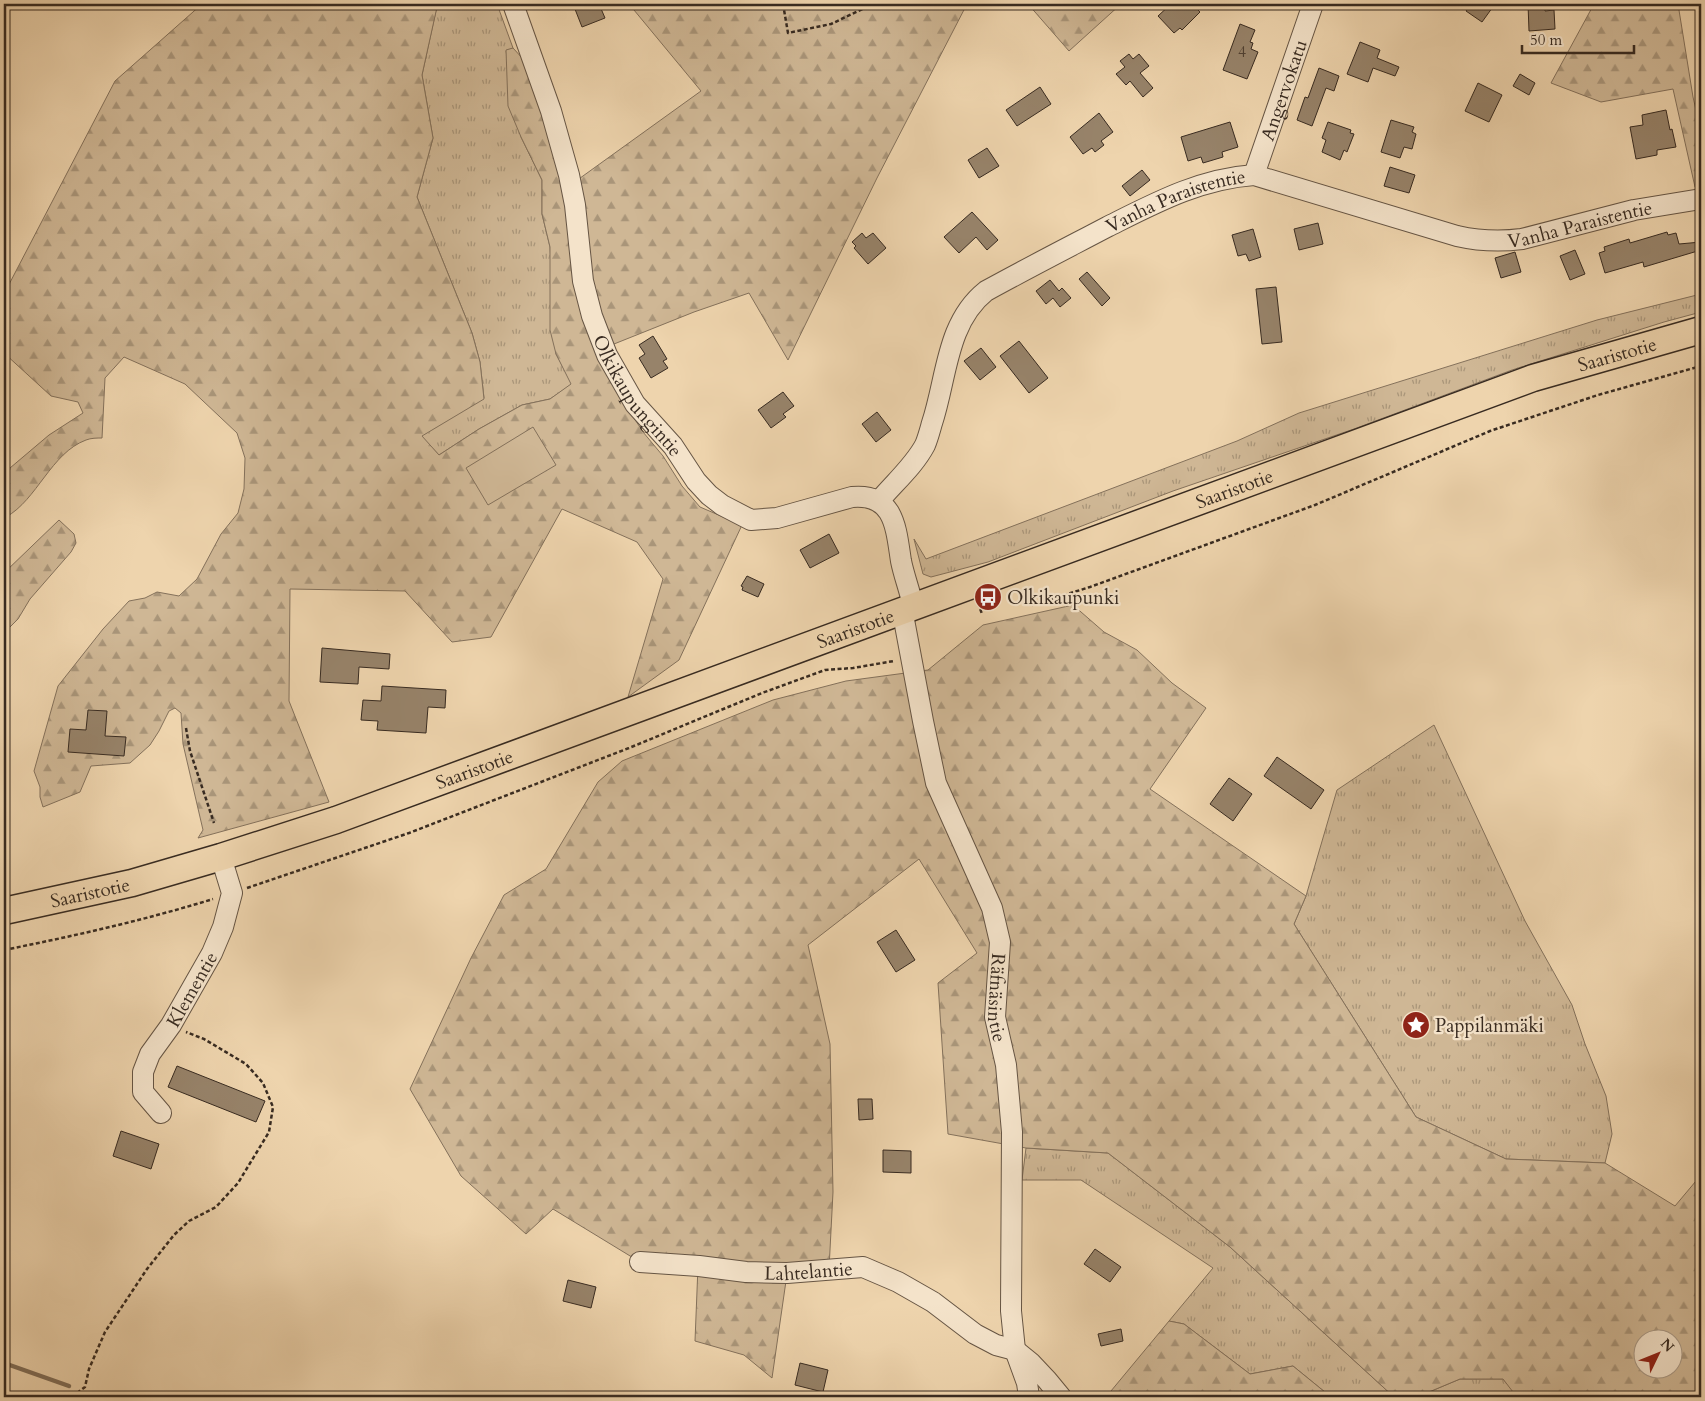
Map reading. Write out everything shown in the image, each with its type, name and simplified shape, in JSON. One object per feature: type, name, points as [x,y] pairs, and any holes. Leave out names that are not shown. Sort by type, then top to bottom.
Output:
[{"type":"main road","name":"Saaristotie","points":[[4,911],[132,883],[336,820],[1533,378],[1701,330]]},
{"type":"street","name":"Olkikaupungintie","points":[[513,4],[552,111],[569,175],[575,205],[583,281],[592,316],[608,355],[635,404],[672,446],[696,481],[709,495],[722,505],[751,520],[777,518],[852,497],[865,496],[879,501]]},
{"type":"street","name":"Angervokatu","points":[[1254,175],[1313,4]]},
{"type":"street","name":"Vanha Paraistentie","points":[[879,501],[916,458],[925,444],[937,408],[954,337],[964,314],[974,300],[986,291],[1169,196],[1188,189],[1235,176],[1254,175],[1456,236],[1500,242],[1522,239],[1659,205],[1701,199]]},
{"type":"street","points":[[879,501],[887,509],[895,522],[908,608]]},
{"type":"street","name":"Räfnäsintie","points":[[908,608],[912,657],[936,783],[992,908],[1000,942],[995,1017],[1006,1065],[1012,1132],[1011,1311],[1015,1350],[1027,1383],[1029,1397]]},
{"type":"street","points":[[221,857],[232,893]]},
{"type":"street","name":"Klementie","points":[[161,1113],[143,1092],[143,1072],[150,1054],[171,1025],[212,953],[223,927],[232,893]]},
{"type":"street","name":"Lahtelantie","points":[[640,1262],[746,1272],[788,1273],[863,1268],[898,1282],[926,1298],[975,1334],[996,1345],[1015,1350]]},
{"type":"street","points":[[1015,1350],[1031,1363],[1061,1397]]},
{"type":"path","points":[[784,4],[788,33],[831,24],[873,4]]},
{"type":"path","points":[[1032,604],[1090,587],[1315,506],[1490,432],[1598,394],[1701,366]]},
{"type":"path","points":[[4,950],[72,936],[148,917],[286,876],[409,833],[630,748],[762,693],[825,670],[853,668],[912,657]]},
{"type":"path","points":[[186,728],[190,751],[214,823]]},
{"type":"path","points":[[72,1397],[85,1387],[89,1369],[105,1332],[147,1269],[174,1235],[189,1221],[216,1207],[238,1183],[270,1132],[274,1107],[263,1083],[246,1064],[204,1040],[171,1025]]},
{"type":"green space","points":[[202,4],[440,4],[437,7],[422,75],[433,138],[417,197],[472,333],[480,362],[484,399],[422,436],[439,455],[479,429],[522,405],[550,399],[571,384],[556,354],[550,330],[550,247],[542,214],[542,180],[508,106],[506,50],[513,48],[524,60],[546,114],[627,407],[643,432],[663,456],[682,486],[700,507],[742,525],[679,660],[628,697],[663,579],[637,542],[562,509],[491,637],[452,642],[405,591],[290,589],[289,701],[329,802],[198,838],[203,830],[183,744],[181,713],[175,708],[169,711],[150,745],[130,763],[91,766],[80,792],[43,807],[40,787],[34,771],[58,686],[103,629],[129,601],[145,598],[157,592],[179,596],[197,579],[221,534],[238,513],[244,489],[245,458],[237,433],[185,384],[124,357],[105,378],[102,438],[86,440],[74,446],[63,455],[27,500],[6,517],[4,515],[4,500],[10,468],[49,435],[83,413],[78,402],[51,396],[4,353],[4,294],[115,81]]},
{"type":"green space","points":[[440,4],[497,4],[513,48],[506,51],[521,137],[542,180],[542,214],[550,247],[556,354],[572,384],[550,399],[522,405],[479,429],[439,455],[421,436],[484,398],[480,362],[472,333],[417,197],[433,138],[422,75],[437,6]]},
{"type":"green space","points":[[629,4],[967,4],[877,178],[788,360],[749,293],[694,312],[609,346],[592,290],[576,181],[701,91]]},
{"type":"green space","points":[[1028,4],[1121,4],[1069,51]]},
{"type":"green space","points":[[1594,4],[1678,4],[1693,97],[1701,132],[1701,186],[1695,187],[1673,89],[1601,102],[1551,83]]},
{"type":"green space","points":[[1701,294],[1701,312],[1512,370],[1354,429],[1173,491],[988,562],[931,577],[923,574],[914,539],[926,559],[1237,441],[1299,413],[1597,320]]},
{"type":"green space","points":[[533,427],[556,465],[488,505],[466,468]]},
{"type":"green space","points":[[59,520],[74,534],[76,543],[71,552],[30,599],[18,619],[10,627],[4,627],[4,609],[7,597],[4,573]]},
{"type":"green space","points":[[1073,605],[1104,632],[1137,650],[1172,683],[1206,708],[1150,789],[1306,896],[1294,924],[1416,1117],[1506,1159],[1605,1163],[1675,1206],[1701,1175],[1701,1397],[1512,1397],[1513,1392],[1503,1379],[1460,1379],[1417,1397],[1394,1397],[1230,1247],[1108,1153],[1026,1148],[948,1134],[938,983],[977,953],[919,859],[808,945],[830,1044],[833,1192],[829,1269],[787,1274],[772,1378],[744,1355],[695,1341],[698,1266],[640,1262],[553,1209],[526,1234],[461,1176],[410,1089],[471,958],[504,895],[546,869],[598,782],[622,761],[773,700],[846,681],[928,670],[983,625]]},
{"type":"green space","points":[[1434,725],[1525,921],[1572,1005],[1606,1096],[1612,1134],[1605,1163],[1506,1159],[1416,1117],[1294,924],[1306,896],[1337,790]]},
{"type":"green space","points":[[1026,1148],[1108,1153],[1230,1247],[1394,1397],[1331,1397],[1293,1366],[1250,1374],[1184,1324],[1169,1321],[1213,1268],[1081,1180],[1022,1180]]},
{"type":"green space","points":[[1169,1321],[1184,1324],[1250,1374],[1293,1366],[1331,1397],[1106,1397]]},
{"type":"green space","points":[[1460,1379],[1503,1379],[1514,1392],[1512,1397],[1417,1397]]},
{"type":"building","points":[[573,4],[599,4],[605,18],[582,27]]},
{"type":"building","points":[[1171,4],[1192,4],[1200,12],[1182,30],[1180,28],[1174,33],[1158,16]]},
{"type":"building","points":[[1471,4],[1495,4],[1482,22],[1466,11]]},
{"type":"building","points":[[1528,4],[1545,4],[1545,11],[1554,10],[1555,29],[1529,31]]},
{"type":"building","points":[[1240,24],[1255,30],[1250,42],[1253,43],[1251,49],[1258,52],[1247,79],[1223,70]]},
{"type":"building","points":[[1360,42],[1380,50],[1377,58],[1399,67],[1395,76],[1373,68],[1368,82],[1347,74]]},
{"type":"building","points":[[1129,54],[1133,59],[1139,54],[1149,66],[1140,73],[1153,88],[1143,97],[1130,81],[1126,85],[1116,74],[1125,67],[1120,61]]},
{"type":"building","points":[[1319,68],[1339,76],[1334,91],[1326,88],[1312,126],[1297,120],[1305,97],[1308,98]]},
{"type":"building","points":[[1520,74],[1535,83],[1529,95],[1513,86]]},
{"type":"building","points":[[1478,83],[1502,95],[1489,122],[1465,111]]},
{"type":"building","points":[[1040,87],[1051,104],[1017,126],[1006,110]]},
{"type":"building","points":[[1666,110],[1676,147],[1657,150],[1657,155],[1636,159],[1630,127],[1643,125],[1642,115]]},
{"type":"building","points":[[1099,113],[1113,132],[1101,141],[1104,145],[1095,152],[1092,148],[1083,154],[1070,137]]},
{"type":"building","points":[[1391,120],[1414,127],[1412,132],[1416,134],[1412,149],[1404,147],[1400,158],[1381,152]]},
{"type":"building","points":[[1230,122],[1238,147],[1222,152],[1223,157],[1203,163],[1201,157],[1188,161],[1181,137]]},
{"type":"building","points":[[1328,122],[1351,130],[1350,133],[1354,134],[1347,152],[1344,150],[1340,160],[1322,152],[1326,140],[1322,138]]},
{"type":"building","points":[[987,148],[999,166],[979,178],[968,160]]},
{"type":"building","points":[[1390,167],[1415,175],[1409,193],[1384,186]]},
{"type":"building","points":[[1142,170],[1150,180],[1130,196],[1122,186]]},
{"type":"building","points":[[972,212],[998,240],[987,250],[976,237],[959,253],[944,237]]},
{"type":"building","points":[[1318,223],[1323,244],[1299,250],[1294,229]]},
{"type":"building","points":[[1253,229],[1261,257],[1249,261],[1246,254],[1238,256],[1232,235]]},
{"type":"building","points":[[1667,232],[1668,235],[1676,233],[1679,244],[1701,242],[1701,250],[1644,267],[1643,262],[1605,273],[1599,253],[1605,251],[1604,247],[1629,239],[1630,243]]},
{"type":"building","points":[[862,233],[866,238],[873,233],[886,248],[868,264],[854,248],[856,246],[852,242]]},
{"type":"building","points":[[1575,250],[1585,274],[1570,280],[1560,256]]},
{"type":"building","points":[[1515,252],[1521,272],[1501,278],[1495,258]]},
{"type":"building","points":[[1087,272],[1110,298],[1102,306],[1079,279]]},
{"type":"building","points":[[1050,280],[1059,291],[1062,288],[1071,298],[1060,307],[1053,298],[1046,304],[1036,291]]},
{"type":"building","points":[[1276,287],[1282,342],[1262,344],[1256,289]]},
{"type":"building","points":[[653,336],[667,359],[663,361],[668,368],[651,378],[639,358],[645,354],[639,345]]},
{"type":"building","points":[[1019,341],[1048,378],[1029,393],[1000,356]]},
{"type":"building","points":[[981,348],[996,367],[980,380],[964,361]]},
{"type":"building","points":[[783,392],[794,406],[783,414],[786,417],[771,428],[758,410]]},
{"type":"building","points":[[877,412],[891,430],[876,442],[862,424]]},
{"type":"building","points":[[829,534],[839,553],[810,568],[800,550]]},
{"type":"building","points":[[747,576],[764,584],[758,597],[742,590],[743,587],[741,586]]},
{"type":"building","points":[[322,648],[390,654],[389,669],[359,667],[358,684],[320,682]]},
{"type":"building","points":[[382,686],[446,690],[445,708],[428,707],[426,733],[377,730],[378,721],[361,720],[363,700],[381,701]]},
{"type":"building","points":[[88,710],[107,711],[105,736],[126,737],[124,756],[68,752],[70,729],[86,730]]},
{"type":"building","points":[[1277,757],[1324,790],[1311,809],[1264,776]]},
{"type":"building","points":[[1229,778],[1252,794],[1233,821],[1210,804]]},
{"type":"building","points":[[896,930],[915,960],[896,972],[877,942]]},
{"type":"building","points":[[177,1066],[265,1101],[256,1122],[168,1087]]},
{"type":"building","points":[[858,1099],[872,1099],[873,1119],[859,1120]]},
{"type":"building","points":[[121,1131],[159,1144],[151,1169],[113,1156]]},
{"type":"building","points":[[883,1150],[911,1151],[911,1173],[883,1172]]},
{"type":"building","points":[[1095,1249],[1121,1267],[1110,1282],[1084,1264]]},
{"type":"building","points":[[568,1280],[596,1287],[591,1308],[563,1301]]},
{"type":"building","points":[[1121,1329],[1123,1341],[1101,1346],[1098,1334]]},
{"type":"building","points":[[800,1363],[828,1370],[823,1392],[795,1385]]},
{"type":"waterway","points":[[4,1363],[69,1386]]},
{"type":"waterway","points":[[93,1394],[102,1397]]},
{"type":"place","name":"Olkikaupunki","points":[[988,597]]},
{"type":"place","name":"Pappilanmäki","points":[[1416,1025]]}]
